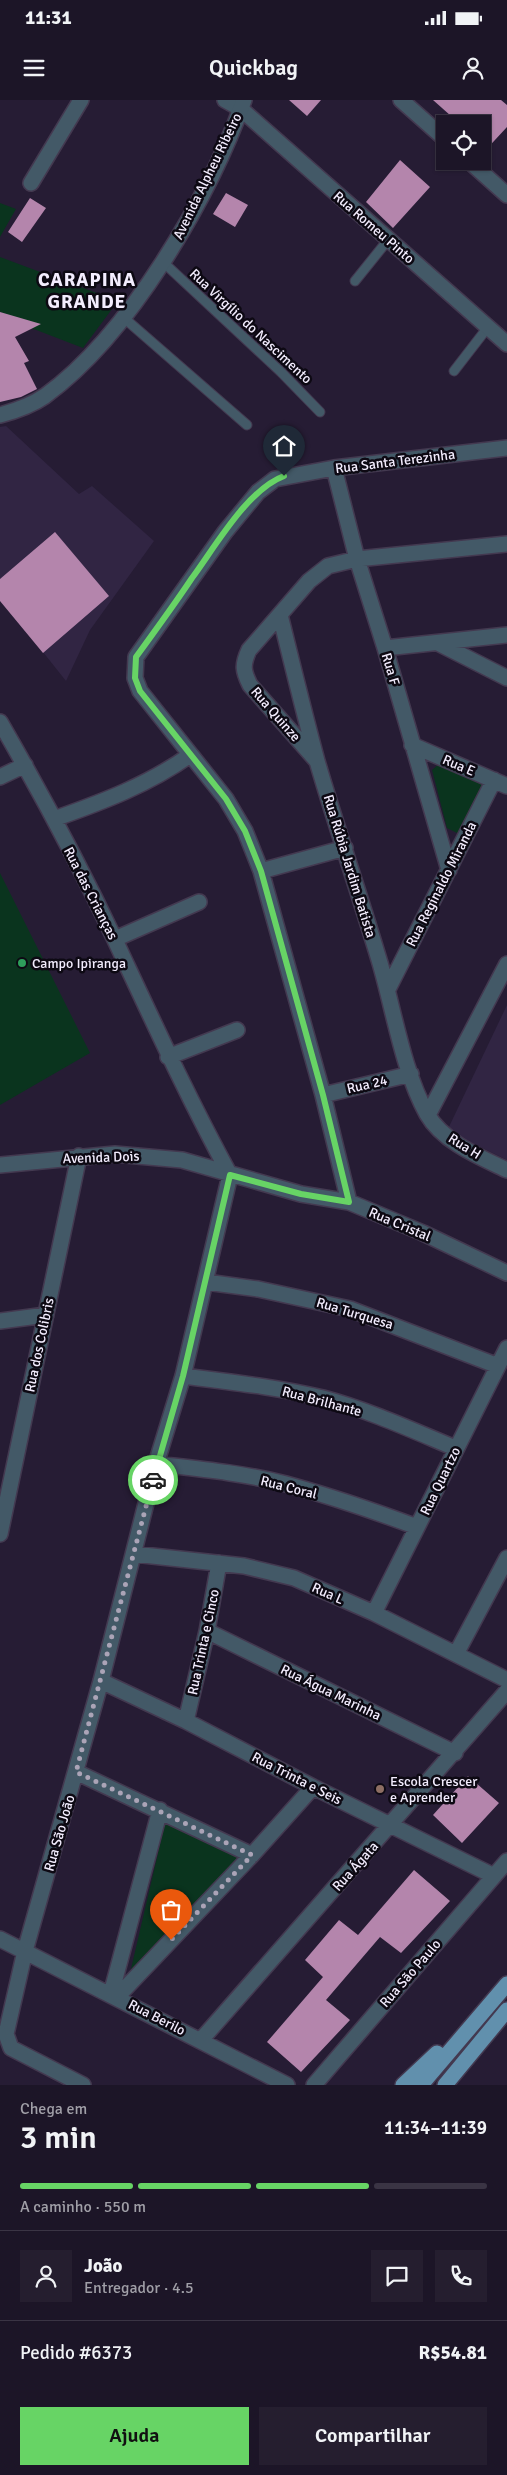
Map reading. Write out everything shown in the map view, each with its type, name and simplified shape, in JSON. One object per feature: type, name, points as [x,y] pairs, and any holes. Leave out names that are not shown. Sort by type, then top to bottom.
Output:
[{"type":"main road","points":[[421,2085],[507,1984]]},
{"type":"main road","points":[[403,2085],[491,2003]]},
{"type":"main road","points":[[445,2085],[507,2010]]},
{"type":"street","points":[[31,183],[81,100]]},
{"type":"street","name":"Rua Romeu Pinto","points":[[226,100],[242,104],[388,240],[507,344]]},
{"type":"street","points":[[404,101],[436,131]]},
{"type":"street","name":"Avenida Alpheu Ribeiro","points":[[0,415],[15,411],[44,396],[76,368],[123,317],[163,262],[185,226],[242,104]]},
{"type":"street","points":[[479,170],[507,195]]},
{"type":"street","name":"Rua Santa Terezinha","points":[[190,756],[140,691],[135,678],[136,657],[245,507],[269,483],[284,476],[334,468],[507,448]]},
{"type":"street","name":"Rua F","points":[[334,468],[357,559],[385,648],[449,870]]},
{"type":"street","points":[[280,615],[309,581],[328,566],[357,559],[507,544]]},
{"type":"street","name":"Rua Rúbia Jardim Batista","points":[[280,615],[318,762],[346,848],[411,1074],[428,1115]]},
{"type":"street","name":"Rua Quinze","points":[[280,615],[249,650],[243,663],[244,672],[250,685],[318,762]]},
{"type":"street","points":[[385,648],[507,636]]},
{"type":"street","points":[[438,643],[507,678]]},
{"type":"street","name":"Rua das Crianças","points":[[0,722],[54,819],[115,940],[168,1057],[230,1175]]},
{"type":"street","name":"Rua E","points":[[412,745],[501,783]]},
{"type":"street","points":[[54,819],[112,798],[147,782],[190,756],[226,799],[245,831],[261,871],[323,1095],[349,1202]]},
{"type":"street","points":[[0,777],[25,765]]},
{"type":"street","name":"Rua Reginaldo Miranda","points":[[388,989],[449,870],[501,783]]},
{"type":"street","points":[[261,871],[346,848]]},
{"type":"street","points":[[115,940],[199,902]]},
{"type":"street","points":[[428,1115],[507,964]]},
{"type":"street","points":[[168,1057],[237,1030]]},
{"type":"street","name":"Rua 24","points":[[323,1095],[411,1074]]},
{"type":"street","name":"Rua H","points":[[428,1115],[438,1129],[455,1142],[507,1170]]},
{"type":"street","name":"Avenida Dois","points":[[0,1165],[78,1156],[115,1154],[156,1156],[182,1160],[230,1175]]},
{"type":"street","name":"Rua dos Colibris","points":[[0,1534],[78,1156]]},
{"type":"street","name":"Rua Cristal","points":[[230,1175],[301,1194],[349,1202],[423,1233],[507,1273]]},
{"type":"street","name":"Rua São João","points":[[83,2085],[18,2052],[8,2043],[6,2034],[26,1951],[101,1681],[156,1464],[183,1376],[230,1175]]},
{"type":"street","name":"Rua Turquesa","points":[[206,1282],[258,1289],[350,1309],[498,1366]]},
{"type":"street","points":[[0,1322],[46,1316]]},
{"type":"street","name":"Rua Quartzo","points":[[374,1613],[507,1348]]},
{"type":"street","name":"Rua Brilhante","points":[[183,1376],[259,1386],[324,1398],[380,1417],[456,1448]]},
{"type":"street","name":"Rua Coral","points":[[156,1464],[219,1472],[284,1484],[417,1526]]},
{"type":"street","name":"Rua L","points":[[134,1554],[244,1566],[288,1576],[374,1613],[507,1680]]},
{"type":"street","points":[[456,1654],[507,1558]]},
{"type":"street","name":"Rua Trinta e Cinco","points":[[186,1721],[207,1631],[219,1564]]},
{"type":"street","name":"Rua Água Marinha","points":[[207,1631],[455,1753]]},
{"type":"street","name":"Rua Trinta e Seis","points":[[101,1681],[186,1721],[313,1787],[494,1876]]},
{"type":"street","name":"Rua Ágata","points":[[201,2040],[455,1753],[507,1691]]},
{"type":"street","points":[[76,1772],[252,1855]]},
{"type":"street","points":[[114,1995],[252,1855],[313,1787]]},
{"type":"street","points":[[114,1995],[160,1810]]},
{"type":"street","name":"Rua São Paulo","points":[[314,2085],[507,1861]]},
{"type":"street","name":"Rua Berilo","points":[[0,1939],[114,1995],[287,2085]]},
{"type":"lane","points":[[356,281],[388,240]]},
{"type":"lane","name":"Rua Virgílio do Nascimento","points":[[163,262],[281,372],[320,412]]},
{"type":"lane","points":[[123,317],[247,426]]},
{"type":"lane","points":[[454,370],[488,327]]},
{"type":"shaded area","points":[[6,426],[79,494],[92,486],[154,541],[90,630],[66,681],[0,598],[0,427]]},
{"type":"shaded area","points":[[507,1005],[507,1160],[447,1131]]},
{"type":"green space","points":[[0,203],[16,209],[0,237]]},
{"type":"green space","points":[[0,257],[118,301],[83,348],[0,316]]},
{"type":"green space","points":[[439,764],[486,784],[461,835],[447,828],[432,770]]},
{"type":"green space","name":"Campo Ipiranga","points":[[0,873],[90,1053],[0,1105]]},
{"type":"green space","points":[[166,1819],[240,1856],[130,1973]]},
{"type":"building","points":[[289,100],[321,100],[307,116]]},
{"type":"building","points":[[433,100],[501,100],[507,105],[507,127],[491,144],[491,115],[450,115]]},
{"type":"building","points":[[400,160],[430,187],[393,228],[366,202]]},
{"type":"building","points":[[226,193],[248,205],[235,227],[213,214]]},
{"type":"building","points":[[30,198],[46,208],[22,242],[8,232]]},
{"type":"building","points":[[0,312],[41,324],[15,337],[29,361],[24,363],[37,389],[21,397],[0,402]]},
{"type":"building","points":[[55,532],[109,596],[43,653],[0,601],[0,579]]},
{"type":"building","points":[[468,1776],[499,1803],[462,1843],[433,1815]]},
{"type":"building","points":[[414,1870],[450,1901],[401,1953],[380,1937],[326,2000],[350,2020],[301,2072],[267,2042],[323,1977],[305,1960],[339,1920],[358,1935]]},
{"type":"way so far","points":[[153,1480],[76,1772],[252,1855],[171,1940]]},
{"type":"place","name":"Campo Ipiranga","points":[[22,963]]},
{"type":"place","name":"Escola Crescer e Aprender","points":[[380,1789]]},
{"type":"district","name":"CARAPINA GRANDE","points":[[87,290]]},
{"type":"route","points":[[153,1480],[156,1464],[183,1376],[230,1175],[301,1194],[349,1202],[323,1095],[261,871],[245,831],[226,799],[140,691],[135,678],[134,666],[136,657],[225,532],[258,492],[275,479],[284,476]]}]
